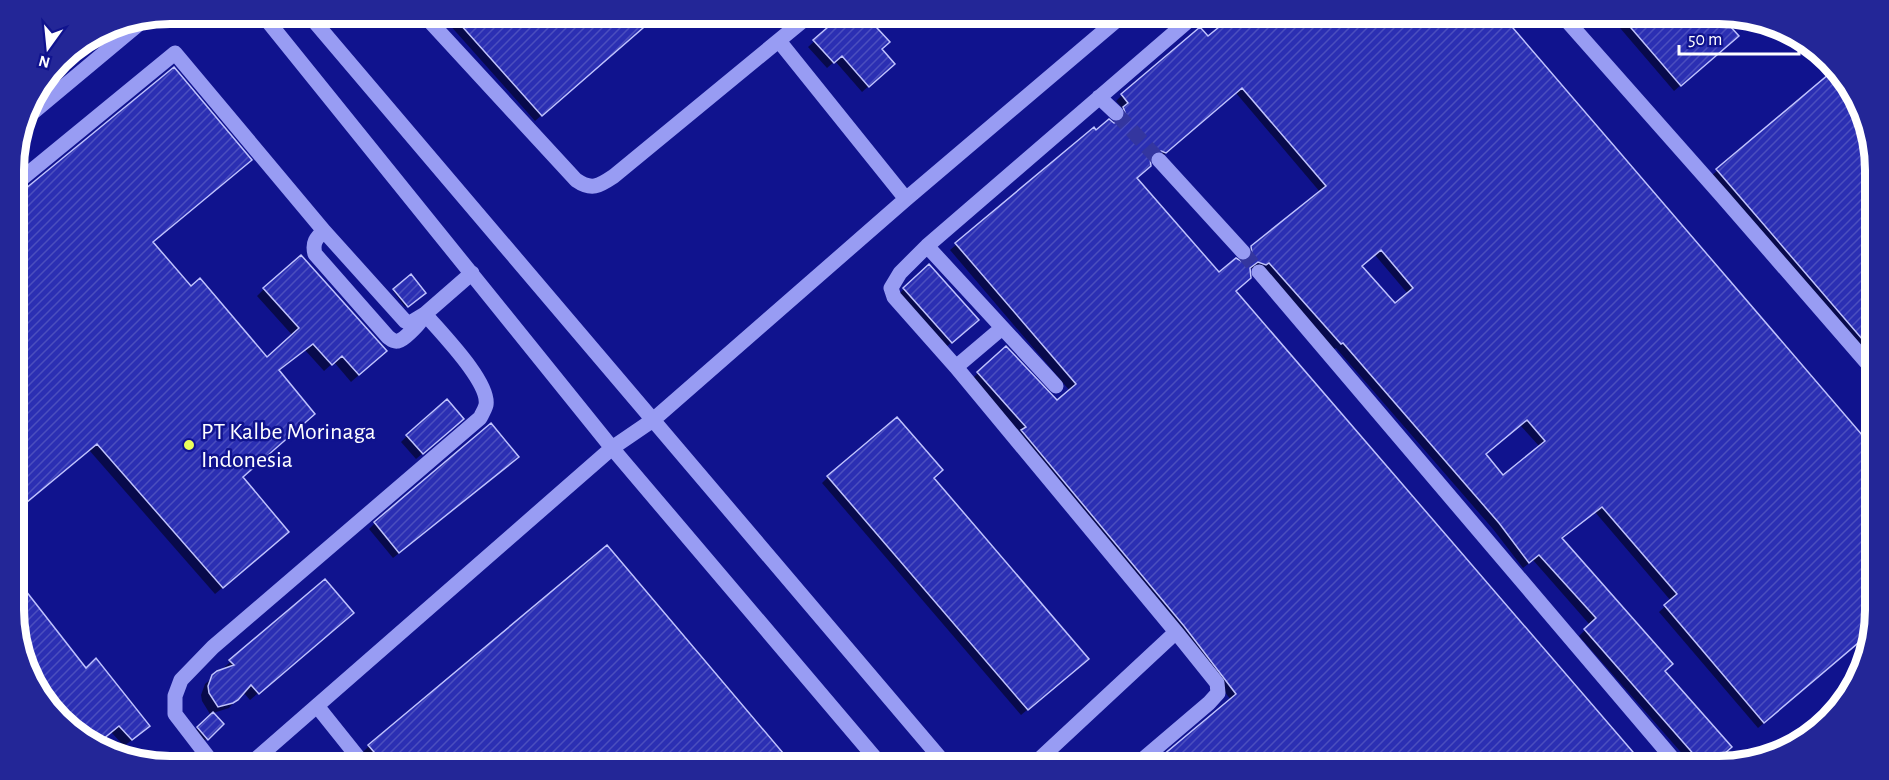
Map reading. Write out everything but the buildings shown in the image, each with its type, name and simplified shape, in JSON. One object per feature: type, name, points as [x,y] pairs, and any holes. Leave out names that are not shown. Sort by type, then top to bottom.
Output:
[{"type":"street","points":[[270,24],[612,448],[874,756]]},
{"type":"street","points":[[316,24],[939,756]]},
{"type":"street","points":[[432,24],[576,180],[584,186],[595,187],[614,176],[799,24]]},
{"type":"street","points":[[260,756],[612,448],[653,420],[906,199],[1112,24]]},
{"type":"street","points":[[1147,756],[1209,703],[1218,693],[1217,683],[956,367],[894,297],[891,288],[900,273],[927,246],[1184,24]]},
{"type":"street","points":[[1570,24],[1865,360]]},
{"type":"street","points":[[38,108],[133,29]]},
{"type":"street","points":[[779,41],[906,199]]},
{"type":"street","points":[[24,177],[175,53],[324,231],[405,321],[410,323],[425,314],[472,273]]},
{"type":"street","points":[[1099,97],[1116,113]]},
{"type":"street","points":[[1159,160],[1243,252]]},
{"type":"street","points":[[324,231],[313,244],[315,254],[388,337],[398,341],[418,325],[425,314]]},
{"type":"street","points":[[927,246],[1056,386]]},
{"type":"street","points":[[1259,272],[1670,756]]},
{"type":"street","points":[[207,756],[175,714],[176,696],[181,680],[213,647],[480,418],[486,404],[482,386],[468,365],[425,314]]},
{"type":"street","points":[[956,367],[1002,328]]},
{"type":"street","points":[[1043,756],[1176,632]]},
{"type":"street","points":[[317,706],[357,756]]},
{"type":"tunnel","points":[[1116,113],[1159,160]]},
{"type":"tunnel","points":[[1243,252],[1259,272]]},
{"type":"place","name":"PT Kalbe Morinaga Indonesia","points":[[189,445]]}]
